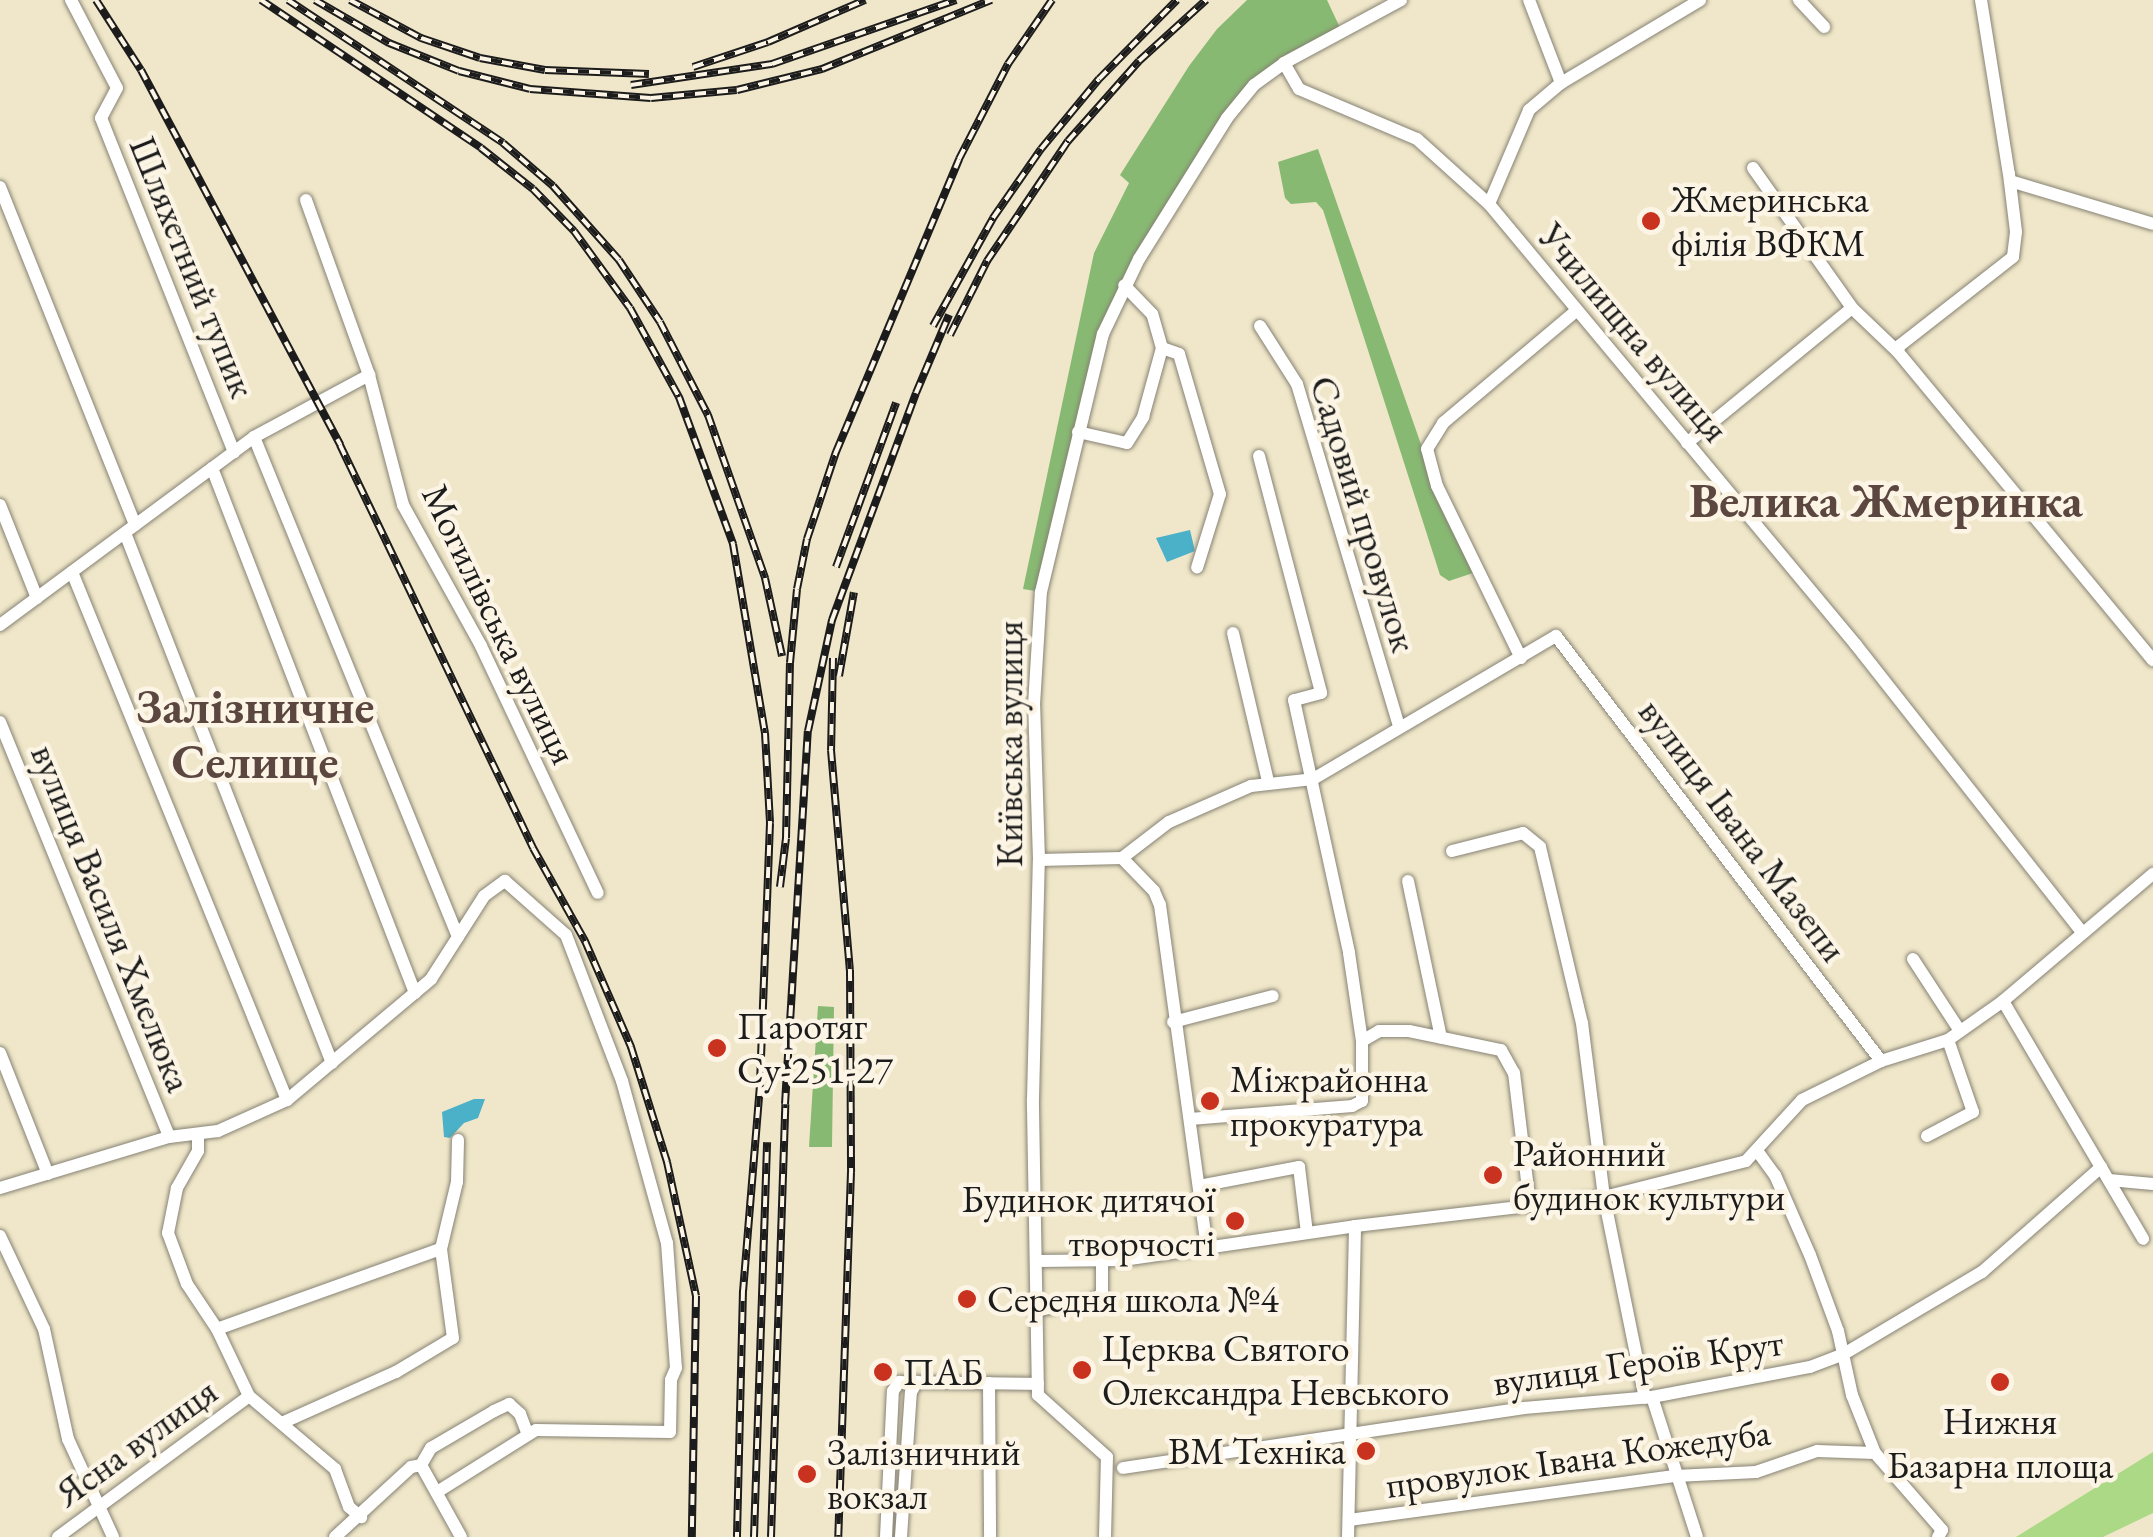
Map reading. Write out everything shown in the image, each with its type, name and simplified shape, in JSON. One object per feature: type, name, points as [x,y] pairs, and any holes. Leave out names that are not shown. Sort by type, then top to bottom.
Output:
[{"type":"street","name":"Шляхетний тупик","points":[[71,0],[116,88],[101,118],[234,452]]},
{"type":"street","name":"Київська вулиця","points":[[1038,1384],[1033,1100],[1039,860],[1034,706],[1038,617],[1103,334],[1124,285],[1227,118],[1254,85],[1284,63],[1402,0]]},
{"type":"street","points":[[1529,0],[1561,83]]},
{"type":"street","points":[[1489,204],[1529,110],[1561,83],[1700,0]]},
{"type":"street","points":[[1799,0],[1824,27]]},
{"type":"street","points":[[1898,352],[1900,346],[2013,257],[2016,232],[2010,182],[1981,0]]},
{"type":"street","name":"Училищна вулиця","points":[[1284,63],[1299,89],[1417,139],[1489,204],[1911,712],[2082,932]]},
{"type":"street","points":[[1753,168],[1852,308],[1898,352],[2153,660]]},
{"type":"street","points":[[2010,182],[2153,224]]},
{"type":"street","points":[[0,187],[332,1064]]},
{"type":"street","name":"Могилівська вулиця","points":[[306,200],[370,375],[403,506],[482,646],[598,893]]},
{"type":"street","points":[[1078,432],[1127,443],[1143,417],[1162,348],[1152,314],[1124,285]]},
{"type":"street","points":[[1687,442],[1852,308]]},
{"type":"street","points":[[1039,860],[1122,858],[1180,817],[1268,781],[1313,779],[1398,726],[1521,658],[1431,473],[1427,449],[1443,423],[1577,310]]},
{"type":"street","name":"Садовий провулок","points":[[1260,326],[1297,384],[1398,726]]},
{"type":"street","points":[[1162,348],[1179,354],[1220,494],[1197,568]]},
{"type":"street","points":[[0,625],[254,437],[370,375]]},
{"type":"street","points":[[254,437],[458,937]]},
{"type":"street","points":[[1190,1119],[1352,1106],[1362,1101],[1362,1041],[1313,779],[1294,700],[1320,694],[1258,456]]},
{"type":"street","points":[[212,468],[415,993]]},
{"type":"street","points":[[0,504],[36,598]]},
{"type":"street","points":[[72,572],[286,1100]]},
{"type":"street","points":[[1233,633],[1268,781]]},
{"type":"street","name":"вулиця Івана Мазепи","points":[[1521,658],[1556,636],[1881,1061]]},
{"type":"street","name":"вулиця Василя Хмелюка","points":[[0,722],[168,1137]]},
{"type":"street","points":[[1452,851],[1523,832],[1540,846],[1582,1023],[1604,1197],[1649,1398],[1697,1537]]},
{"type":"street","points":[[1122,858],[1158,898],[1207,1248]]},
{"type":"street","points":[[1038,1261],[1102,1261],[1604,1197],[1746,1161],[1802,1100],[1881,1061],[1948,1040],[2003,1001],[2153,874]]},
{"type":"street","points":[[0,1188],[168,1137],[218,1131],[286,1100],[431,979],[484,896],[504,881],[566,935],[622,1081],[666,1243],[676,1368],[670,1432],[536,1430],[436,1492]]},
{"type":"street","points":[[1408,881],[1441,1038]]},
{"type":"street","points":[[1913,959],[1960,1031]]},
{"type":"street","points":[[1173,1022],[1273,996]]},
{"type":"street","points":[[2003,1001],[2143,1239]]},
{"type":"street","points":[[1362,1041],[1379,1031],[1441,1038],[1500,1050],[1509,1058],[1530,1206]]},
{"type":"street","points":[[1927,1136],[1972,1112],[1948,1040]]},
{"type":"street","points":[[0,1053],[48,1174]]},
{"type":"street","name":"вулиця Василя Хмелюка","points":[[198,1135],[198,1151],[177,1188],[168,1233],[187,1284],[217,1329],[249,1396],[284,1422],[335,1470],[349,1507],[361,1516]]},
{"type":"street","points":[[284,1422],[396,1372],[453,1338],[441,1249],[457,1182],[458,1140]]},
{"type":"street","points":[[1758,1152],[1775,1175],[1810,1255],[1875,1452],[1940,1534]]},
{"type":"street","points":[[1199,1186],[1299,1167],[1307,1233]]},
{"type":"street","name":"вулиця Героїв Крут","points":[[1123,1468],[1524,1408],[1649,1398],[1810,1367],[1842,1355],[1982,1272],[2101,1167]]},
{"type":"street","points":[[2108,1180],[2153,1184]]},
{"type":"street","points":[[1348,1537],[1355,1226]]},
{"type":"street","points":[[0,1236],[44,1329],[68,1439],[113,1537]]},
{"type":"street","points":[[217,1329],[441,1249]]},
{"type":"street","points":[[1038,1310],[1096,1298],[1102,1293],[1102,1261]]},
{"type":"street","points":[[886,1537],[893,1392],[899,1382],[917,1382],[1038,1384],[1038,1394],[1046,1406],[1107,1457],[1105,1537]]},
{"type":"street","points":[[901,1537],[911,1392],[917,1382]]},
{"type":"street","points":[[988,1383],[990,1537]]},
{"type":"street","name":"Ясна вулиця","points":[[58,1537],[249,1396]]},
{"type":"street","points":[[342,1535],[412,1467],[421,1464],[431,1448],[509,1404],[520,1414],[528,1435]]},
{"type":"street","name":"провулок Івана Кожедуба","points":[[1349,1520],[1676,1476],[1756,1472],[1817,1450],[1875,1452]]},
{"type":"street","points":[[421,1464],[461,1537]]},
{"type":"green space","points":[[1247,0],[1327,0],[1342,32],[1254,85],[1114,305],[1041,592],[1023,589],[1094,253],[1129,183],[1120,175],[1189,66],[1217,29]]},
{"type":"green space","points":[[1318,149],[1431,473],[1479,571],[1449,581],[1440,575],[1323,210],[1316,202],[1291,204],[1285,198],[1278,162]]},
{"type":"green space","points":[[818,1006],[834,1007],[832,1147],[809,1147]]},
{"type":"green space","points":[[2153,1452],[2153,1513],[2103,1537],[2016,1537]]},
{"type":"water","points":[[1190,530],[1195,551],[1167,562],[1156,538]]},
{"type":"water","points":[[474,1099],[485,1099],[478,1118],[464,1123],[450,1138],[444,1137],[442,1112]]},
{"type":"railway","points":[[96,0],[141,70],[340,445],[533,848],[585,941],[631,1047],[667,1162],[696,1296],[692,1537]]},
{"type":"railway","points":[[261,0],[481,148],[533,189],[574,231],[630,308],[679,397],[733,544],[765,733],[770,823],[760,1085],[743,1290],[737,1537]]},
{"type":"railway","points":[[288,0],[503,143],[553,186],[619,260],[660,322],[708,415],[765,578],[782,656]]},
{"type":"railway","points":[[315,0],[389,43],[459,71],[530,89],[651,98],[737,90],[822,69],[991,0]]},
{"type":"railway","points":[[350,0],[421,38],[480,58],[545,70],[649,74]]},
{"type":"railway","points":[[693,67],[768,42],[865,0]]},
{"type":"railway","points":[[631,85],[772,64],[956,0]]},
{"type":"railway","points":[[780,887],[786,838],[790,663],[797,589],[807,539],[836,452],[959,159],[1008,64],[1052,0]]},
{"type":"railway","points":[[933,326],[993,218],[1041,149],[1099,79],[1177,0]]},
{"type":"railway","points":[[950,335],[987,261],[1068,141],[1139,61],[1206,0]]},
{"type":"railway","points":[[771,1537],[785,1104],[808,731],[832,620],[949,315]]},
{"type":"railway","points":[[836,567],[896,403]]},
{"type":"railway","points":[[839,676],[854,592]]},
{"type":"railway","points":[[833,658],[831,750],[850,970],[851,1172],[838,1537]]},
{"type":"railway","points":[[754,1537],[767,1142]]},
{"type":"place","name":"Жмеринська філія ВФКМ","points":[[1651,221]]},
{"type":"place","name":"Паротяг Су-251-27","points":[[717,1048]]},
{"type":"place","name":"Міжрайонна прокуратура","points":[[1210,1101]]},
{"type":"place","name":"Районний будинок культури","points":[[1493,1175]]},
{"type":"place","name":"Будинок дитячої творчості","points":[[1235,1221]]},
{"type":"place","name":"Середня школа №4","points":[[967,1299]]},
{"type":"place","name":"Церква Святого Олександра Невського","points":[[1082,1370]]},
{"type":"place","name":"ПАБ","points":[[883,1372]]},
{"type":"place","name":"Нижня Базарна площа","points":[[2000,1382]]},
{"type":"place","name":"ВМ Техніка","points":[[1366,1451]]},
{"type":"place","name":"Залізничний вокзал","points":[[807,1474]]},
{"type":"district","name":"Велика Жмеринка","points":[[1886,501]]},
{"type":"district","name":"Залізничне Селище","points":[[255,734]]}]
